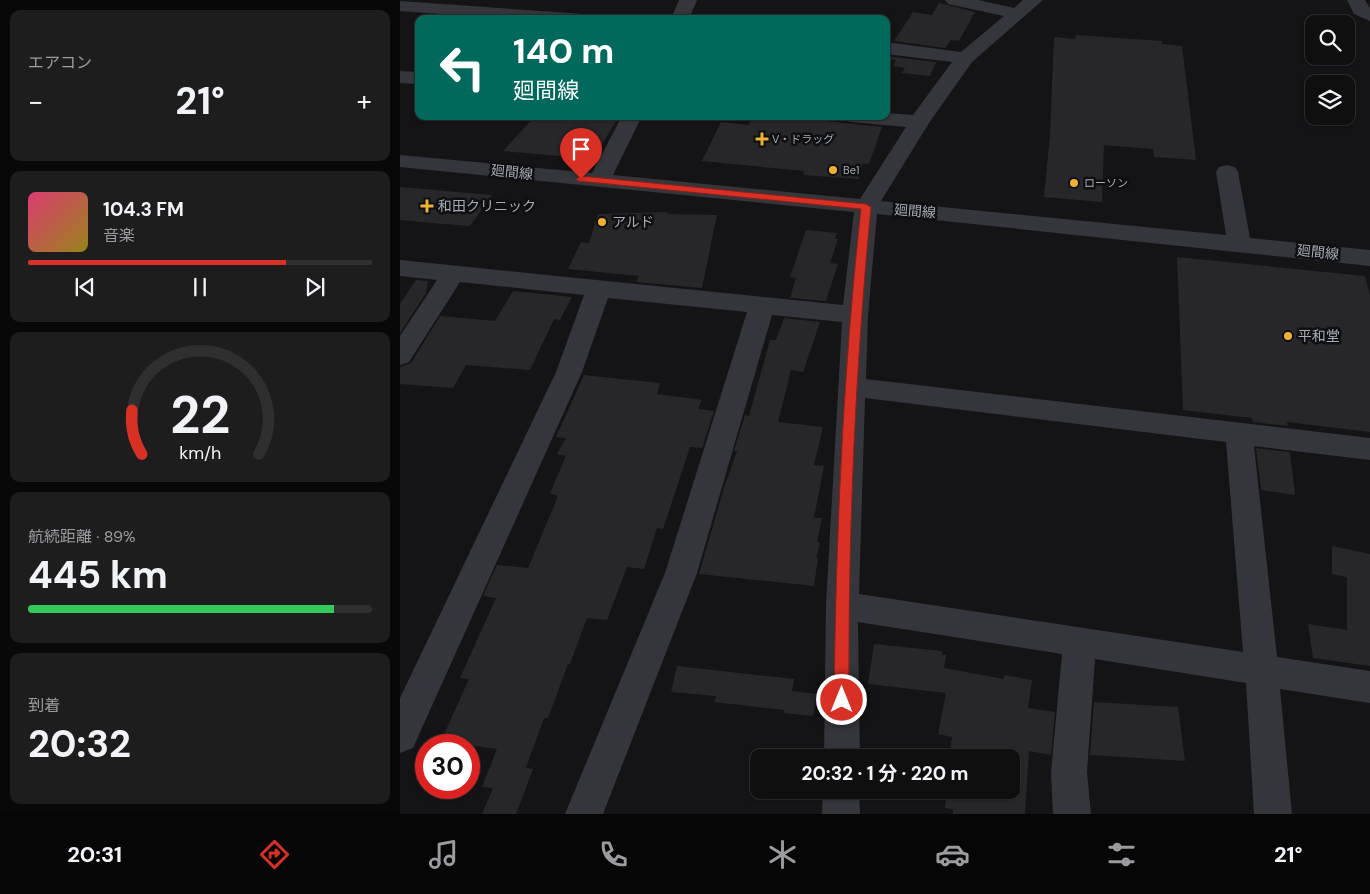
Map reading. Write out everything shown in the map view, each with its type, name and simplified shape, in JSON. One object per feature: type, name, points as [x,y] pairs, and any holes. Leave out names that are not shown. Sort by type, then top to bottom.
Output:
[{"type":"street","points":[[682,15],[688,0]]},
{"type":"street","points":[[954,0],[1017,14]]},
{"type":"street","points":[[842,749],[842,605],[855,315],[866,207],[919,122],[966,58],[1034,0]]},
{"type":"street","points":[[1356,0],[1360,10],[1370,16]]},
{"type":"street","points":[[400,6],[527,15]]},
{"type":"street","points":[[890,48],[966,58]]},
{"type":"street","points":[[400,77],[415,78]]},
{"type":"street","points":[[890,119],[919,122]]},
{"type":"street","points":[[599,181],[630,120]]},
{"type":"street","name":"廻間線","points":[[400,161],[1370,258]]},
{"type":"street","points":[[1227,172],[1239,244]]},
{"type":"street","points":[[400,268],[855,315]]},
{"type":"street","points":[[400,356],[452,274]]},
{"type":"street","points":[[400,736],[569,372],[599,290]]},
{"type":"street","points":[[584,814],[681,573],[762,305]]},
{"type":"street","points":[[852,387],[1370,449]]},
{"type":"street","points":[[1239,434],[1262,672],[1273,814]]},
{"type":"street","points":[[842,605],[1262,672],[1370,686]]},
{"type":"street","points":[[1072,814],[1069,772],[1080,643]]},
{"type":"street","points":[[841,814],[842,799]]},
{"type":"building","points":[[939,3],[975,12],[959,41],[951,40],[945,48],[894,41],[913,12],[932,15]]},
{"type":"building","points":[[1076,35],[1162,41],[1162,44],[1182,46],[1196,160],[1154,157],[1153,149],[1104,145],[1102,202],[1044,197],[1050,135],[1054,37],[1075,39]]},
{"type":"building","points":[[890,56],[936,62],[930,76],[902,73],[905,68],[893,66],[896,60],[890,59]]},
{"type":"building","points":[[531,120],[617,120],[593,159],[503,151]]},
{"type":"building","points":[[751,120],[817,120],[882,127],[869,164],[863,163],[859,179],[803,175],[804,171],[702,161],[721,122],[749,125]]},
{"type":"building","name":"和田クリニック","points":[[400,187],[492,195],[470,226],[432,223],[400,220]]},
{"type":"building","points":[[667,212],[667,214],[717,215],[702,288],[636,282],[639,276],[568,269],[581,242],[589,243],[598,214]]},
{"type":"building","points":[[806,230],[837,233],[835,238],[838,239],[830,263],[838,264],[826,301],[790,298],[796,278],[790,277]]},
{"type":"building","points":[[1177,257],[1365,276],[1370,296],[1370,432],[1287,422],[1288,426],[1253,422],[1252,418],[1183,410]]},
{"type":"building","points":[[416,280],[428,281],[426,293],[400,333],[400,304]]},
{"type":"building","points":[[513,291],[572,297],[560,320],[554,319],[530,370],[466,365],[453,388],[400,384],[400,367],[411,363],[440,316],[495,321]]},
{"type":"building","points":[[784,318],[820,322],[803,372],[791,370],[778,422],[823,427],[814,465],[824,466],[814,518],[822,518],[817,542],[820,542],[816,558],[818,558],[814,586],[699,574],[723,491],[737,451],[734,451],[745,415],[749,416],[770,340],[776,340]]},
{"type":"building","points":[[584,375],[660,383],[657,394],[702,400],[698,409],[714,411],[702,448],[690,447],[663,529],[657,528],[644,569],[627,567],[607,620],[587,618],[548,718],[544,718],[526,768],[533,769],[516,814],[482,814],[493,788],[482,787],[497,749],[480,747],[480,734],[444,734],[469,679],[460,678],[496,598],[483,596],[497,565],[528,568],[558,496],[550,493],[566,456],[557,454],[566,438],[556,437]]},
{"type":"building","points":[[1256,448],[1290,452],[1295,495],[1261,490]]},
{"type":"building","points":[[1332,546],[1370,554],[1370,666],[1313,658],[1308,624],[1347,630],[1347,577],[1332,574]]},
{"type":"building","points":[[874,644],[942,651],[942,655],[946,655],[944,668],[1004,679],[1004,675],[1032,680],[1028,708],[1055,712],[1051,755],[1029,751],[1025,814],[953,814],[953,809],[945,808],[946,799],[1020,799],[1020,749],[950,749],[952,737],[938,734],[946,693],[868,684]]},
{"type":"building","points":[[677,666],[794,679],[792,691],[817,694],[813,716],[784,713],[784,710],[714,702],[716,696],[671,692]]},
{"type":"building","points":[[1094,702],[1178,707],[1185,761],[1090,755]]},
{"type":"place","name":"V・ドラッグ","points":[[762,139]]},
{"type":"place","name":"Be1","points":[[833,170]]},
{"type":"place","name":"ローソン","points":[[1074,183]]},
{"type":"place","name":"和田クリニック","points":[[427,206]]},
{"type":"place","name":"アルド","points":[[602,222]]},
{"type":"place","name":"平和堂","points":[[1288,336]]},
{"type":"route","points":[[581,179],[866,207],[855,315],[842,605],[842,700]]}]
